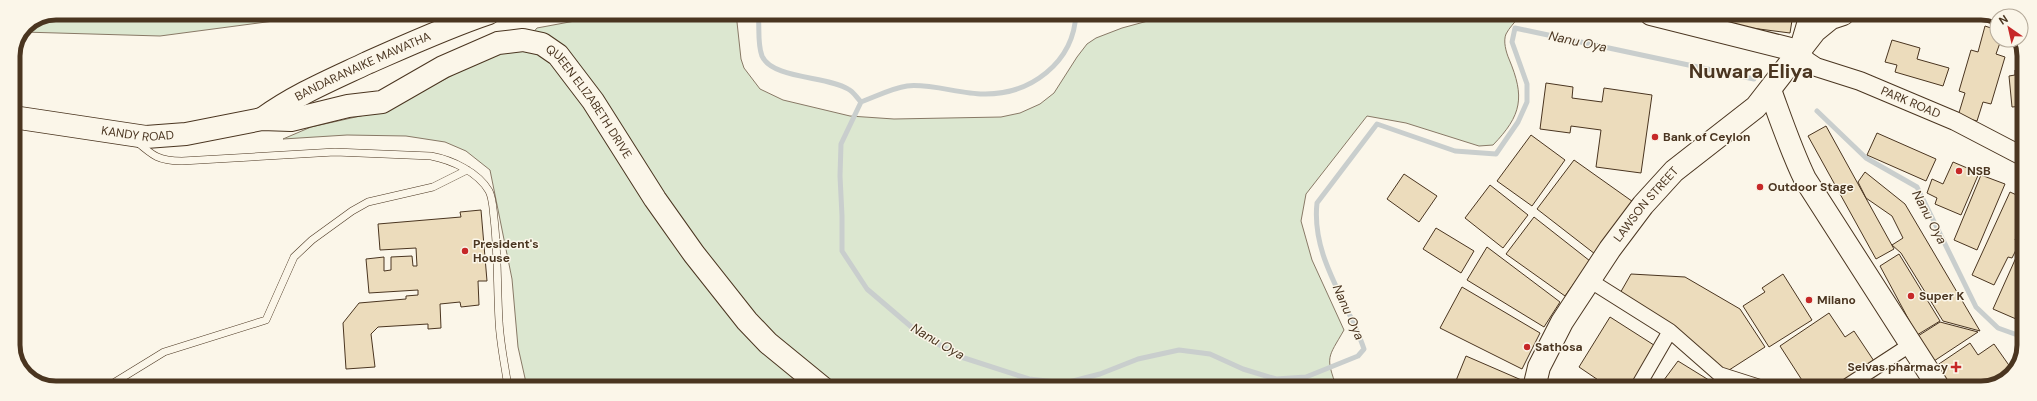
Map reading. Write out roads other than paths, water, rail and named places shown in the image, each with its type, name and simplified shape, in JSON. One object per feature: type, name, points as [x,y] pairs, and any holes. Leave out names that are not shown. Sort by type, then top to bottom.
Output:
[{"type":"main road","name":"BANDARANAIKE MAWATHA","points":[[262,119],[299,95],[332,79],[438,31],[469,20]]},
{"type":"main road","points":[[1695,20],[1798,51]]},
{"type":"main road","name":"LAWSON STREET","points":[[1536,381],[1539,367],[1553,337],[1610,249],[1643,205],[1670,175],[1717,136],[1749,114],[1770,90],[1798,51],[1822,24],[1828,20]]},
{"type":"main road","name":"QUEEN ELIZABETH DRIVE","points":[[262,119],[291,120],[348,106],[382,102],[443,67],[498,43],[523,40],[548,46],[558,55],[593,101],[655,199],[694,254],[747,321],[768,344],[814,381]]},
{"type":"main road","points":[[1770,90],[1785,128],[1789,146]]},
{"type":"main road","points":[[1749,114],[1773,121],[1780,129],[1821,207],[1934,381]]},
{"type":"main road","name":"KANDY ROAD","points":[[20,118],[130,136],[146,137],[186,134],[262,119]]},
{"type":"street","points":[[1798,51],[1807,20]]},
{"type":"street","name":"PARK ROAD","points":[[1798,51],[1807,61],[1816,67],[1860,81],[1955,121],[2017,153]]},
{"type":"street","points":[[1589,280],[1670,331],[1719,374],[1741,381]]},
{"type":"street","points":[[1641,381],[1670,331]]},
{"type":"street","points":[[1855,381],[1910,345]]},
{"type":"lane","points":[[130,136],[146,151],[164,161],[335,152],[431,156],[444,159],[467,170],[485,184],[490,193],[492,203],[496,239],[499,323],[507,381]]},
{"type":"lane","points":[[117,381],[164,352],[266,320],[294,257],[312,240],[352,211],[368,202],[433,186],[467,170]]},
{"type":"waterway","name":"Nanu Oya","points":[[759,20],[760,51],[768,63],[777,69],[788,73],[839,85],[852,91],[861,102]]},
{"type":"waterway","points":[[861,102],[901,87],[915,85],[974,94],[1000,93],[1017,89],[1033,82],[1046,73],[1058,61],[1067,47],[1073,31],[1075,20]]},
{"type":"waterway","name":"Nanu Oya","points":[[1073,381],[1100,374],[1138,359],[1179,350],[1210,354],[1243,369],[1276,379],[1306,377],[1358,356],[1364,349],[1325,260],[1317,223],[1317,203],[1377,124],[1455,151],[1496,154],[1518,122],[1527,102],[1527,84],[1512,42],[1515,28],[1754,79]]},
{"type":"waterway","name":"Nanu Oya","points":[[861,102],[841,144],[840,176],[842,251],[867,289],[915,330],[958,356],[1029,379],[1047,381]]},
{"type":"waterway","name":"Nanu Oya","points":[[1817,111],[1866,158],[1917,187],[1976,307],[1998,328],[2017,335]]},
{"type":"place","name":"Bank of Ceylon","points":[[1655,137]]},
{"type":"place","name":"NSB","points":[[1959,171]]},
{"type":"place","name":"Outdoor Stage","points":[[1760,187]]},
{"type":"place","name":"President's House","points":[[465,251]]},
{"type":"place","name":"Super K","points":[[1911,296]]},
{"type":"place","name":"Milano","points":[[1809,300]]},
{"type":"place","name":"Sathosa","points":[[1527,347]]},
{"type":"place","name":"Selvas pharmacy","points":[[1956,367]]},
{"type":"district","name":"Nuwara Eliya","points":[[1751,71]]}]
